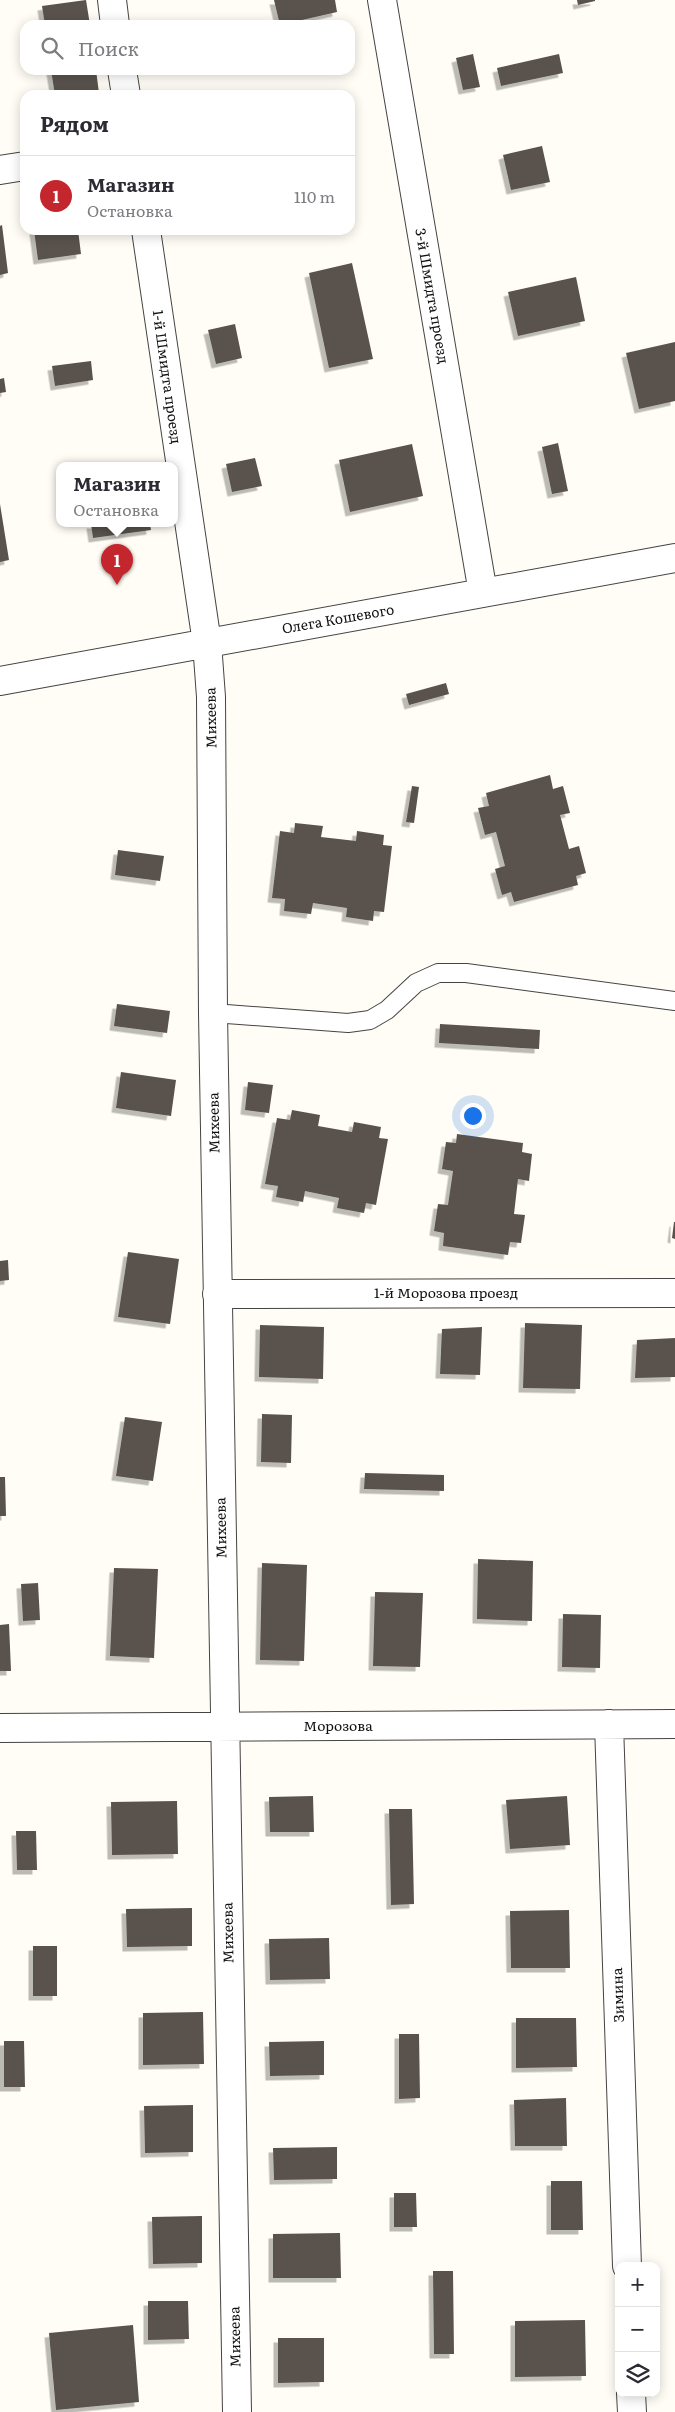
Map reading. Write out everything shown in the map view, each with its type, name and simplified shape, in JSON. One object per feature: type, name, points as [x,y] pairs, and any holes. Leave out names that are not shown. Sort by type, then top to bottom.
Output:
[{"type":"street","points":[[112,0],[114,20]]},
{"type":"street","name":"3-й Шмидта проезд","points":[[382,0],[482,593]]},
{"type":"street","points":[[123,75],[125,90]]},
{"type":"street","points":[[0,170],[20,167]]},
{"type":"street","name":"1-й Шмидта проезд","points":[[147,235],[207,643]]},
{"type":"street","name":"Олега Кошевого","points":[[0,681],[675,558]]},
{"type":"street","name":"Михеева","points":[[207,643],[212,697],[213,1013],[217,1294],[237,2412]]},
{"type":"street","name":"1-й Морозова проезд","points":[[217,1294],[675,1293]]},
{"type":"street","name":"Зимина","points":[[609,1724],[627,2262]]},
{"type":"street","name":"Морозова","points":[[0,1728],[675,1724]]},
{"type":"street","points":[[631,2397],[632,2412]]},
{"type":"lane","points":[[213,1013],[348,1023],[370,1020],[387,1010],[416,982],[438,973],[466,973],[675,1001]]},
{"type":"building","points":[[86,0],[89,20],[44,20],[42,6]]},
{"type":"building","points":[[274,0],[335,0],[337,12],[302,20],[279,20]]},
{"type":"building","points":[[577,0],[595,0],[595,1],[578,5]]},
{"type":"building","points":[[473,54],[480,87],[463,90],[456,58]]},
{"type":"building","points":[[559,54],[563,73],[501,86],[497,68]]},
{"type":"building","points":[[52,75],[97,75],[99,90],[54,90]]},
{"type":"building","points":[[542,146],[550,182],[511,190],[503,155]]},
{"type":"building","points":[[2,225],[8,273],[0,275],[0,226]]},
{"type":"building","points":[[35,235],[79,235],[81,254],[38,260]]},
{"type":"building","points":[[352,263],[373,359],[329,368],[309,273]]},
{"type":"building","points":[[576,277],[585,321],[518,336],[508,292]]},
{"type":"building","points":[[235,324],[242,358],[216,364],[208,330]]},
{"type":"building","points":[[675,342],[675,401],[639,409],[626,353]]},
{"type":"building","points":[[91,361],[93,380],[55,386],[52,366]]},
{"type":"building","points":[[4,378],[6,392],[0,393],[0,379]]},
{"type":"building","points":[[558,443],[568,491],[552,494],[542,447]]},
{"type":"building","points":[[412,444],[423,496],[350,512],[339,460]]},
{"type":"building","points":[[255,458],[262,486],[232,492],[226,464]]},
{"type":"building","points":[[0,504],[9,560],[0,562]]},
{"type":"building","points":[[91,527],[150,527],[151,530],[93,538]]},
{"type":"building","points":[[446,683],[449,694],[409,705],[406,694]]},
{"type":"building","points":[[550,775],[553,789],[563,786],[570,813],[560,815],[569,849],[579,846],[586,873],[576,876],[578,885],[514,902],[511,892],[502,895],[495,869],[505,866],[496,832],[485,835],[478,808],[489,806],[486,793]]},
{"type":"building","points":[[412,786],[419,787],[414,823],[406,822]]},
{"type":"building","points":[[295,823],[323,826],[321,837],[356,841],[357,831],[384,835],[383,845],[392,846],[384,912],[374,911],[373,921],[346,917],[347,908],[313,903],[311,914],[284,911],[285,899],[272,898],[280,831],[294,833]]},
{"type":"building","points":[[118,850],[164,856],[160,881],[115,875]]},
{"type":"building","points":[[117,1004],[170,1011],[167,1033],[114,1026]]},
{"type":"building","points":[[440,1024],[540,1030],[539,1049],[439,1043]]},
{"type":"building","points":[[121,1072],[176,1080],[171,1116],[116,1108]]},
{"type":"building","points":[[248,1082],[273,1085],[269,1113],[245,1110]]},
{"type":"building","points":[[292,1110],[320,1115],[318,1126],[352,1132],[354,1122],[381,1127],[379,1138],[388,1139],[376,1205],[366,1203],[364,1213],[337,1208],[339,1198],[305,1191],[303,1202],[276,1197],[278,1186],[265,1184],[277,1118],[290,1120]]},
{"type":"building","points":[[457,1134],[523,1143],[522,1152],[532,1154],[529,1181],[518,1179],[514,1214],[525,1215],[521,1243],[510,1242],[508,1255],[443,1246],[444,1233],[434,1231],[438,1204],[448,1205],[453,1171],[442,1169],[446,1142],[456,1143]]},
{"type":"building","points":[[675,1222],[675,1239],[672,1238]]},
{"type":"building","points":[[128,1252],[179,1259],[170,1324],[118,1317]]},
{"type":"building","points":[[8,1260],[9,1280],[0,1281],[0,1261]]},
{"type":"building","points":[[525,1323],[582,1325],[580,1389],[523,1388]]},
{"type":"building","points":[[260,1325],[324,1327],[323,1379],[259,1377]]},
{"type":"building","points":[[482,1327],[480,1375],[440,1374],[442,1329]]},
{"type":"building","points":[[675,1338],[675,1377],[635,1378],[637,1340]]},
{"type":"building","points":[[262,1414],[292,1415],[291,1463],[261,1462]]},
{"type":"building","points":[[125,1417],[162,1422],[153,1481],[116,1476]]},
{"type":"building","points":[[365,1473],[444,1475],[444,1491],[364,1489]]},
{"type":"building","points":[[0,1477],[5,1477],[6,1516],[0,1516]]},
{"type":"building","points":[[478,1559],[533,1561],[532,1621],[477,1619]]},
{"type":"building","points":[[262,1563],[307,1565],[304,1661],[260,1660]]},
{"type":"building","points":[[114,1568],[158,1569],[154,1658],[110,1656]]},
{"type":"building","points":[[38,1583],[40,1620],[23,1621],[21,1584]]},
{"type":"building","points":[[375,1592],[423,1593],[420,1667],[373,1666]]},
{"type":"building","points":[[563,1614],[601,1615],[600,1668],[562,1667]]},
{"type":"building","points":[[9,1624],[11,1671],[0,1671],[0,1625]]},
{"type":"building","points":[[313,1796],[314,1832],[270,1832],[269,1797]]},
{"type":"building","points":[[567,1796],[570,1845],[510,1849],[506,1800]]},
{"type":"building","points":[[177,1801],[178,1854],[112,1855],[111,1802]]},
{"type":"building","points":[[389,1809],[412,1809],[414,1904],[391,1905]]},
{"type":"building","points":[[16,1831],[36,1831],[37,1870],[17,1870]]},
{"type":"building","points":[[192,1908],[192,1946],[127,1947],[126,1909]]},
{"type":"building","points":[[569,1910],[570,1968],[511,1968],[510,1911]]},
{"type":"building","points":[[329,1938],[330,1979],[270,1980],[269,1939]]},
{"type":"building","points":[[33,1946],[57,1946],[57,1996],[33,1996]]},
{"type":"building","points":[[203,2012],[204,2064],[143,2065],[143,2013]]},
{"type":"building","points":[[516,2018],[576,2018],[577,2067],[516,2068]]},
{"type":"building","points":[[399,2034],[419,2034],[420,2098],[399,2099]]},
{"type":"building","points":[[4,2041],[24,2041],[25,2087],[4,2087]]},
{"type":"building","points":[[324,2041],[324,2075],[270,2076],[269,2042]]},
{"type":"building","points":[[566,2098],[567,2146],[515,2146],[514,2100]]},
{"type":"building","points":[[193,2105],[193,2152],[145,2153],[144,2106]]},
{"type":"building","points":[[337,2147],[337,2179],[274,2180],[273,2148]]},
{"type":"building","points":[[551,2181],[582,2181],[583,2230],[551,2230]]},
{"type":"building","points":[[394,2193],[416,2193],[417,2227],[394,2227]]},
{"type":"building","points":[[202,2216],[202,2263],[153,2264],[152,2217]]},
{"type":"building","points":[[340,2233],[341,2278],[273,2278],[273,2234]]},
{"type":"building","points":[[433,2271],[453,2271],[454,2354],[434,2354]]},
{"type":"building","points":[[148,2301],[188,2301],[189,2339],[148,2340]]},
{"type":"building","points":[[585,2320],[586,2376],[515,2377],[515,2321]]},
{"type":"building","points":[[133,2325],[139,2402],[56,2410],[49,2333]]},
{"type":"building","points":[[278,2338],[324,2338],[324,2382],[278,2383]]},
{"type":"place","name":"Магазин","points":[[117,585]]}]
